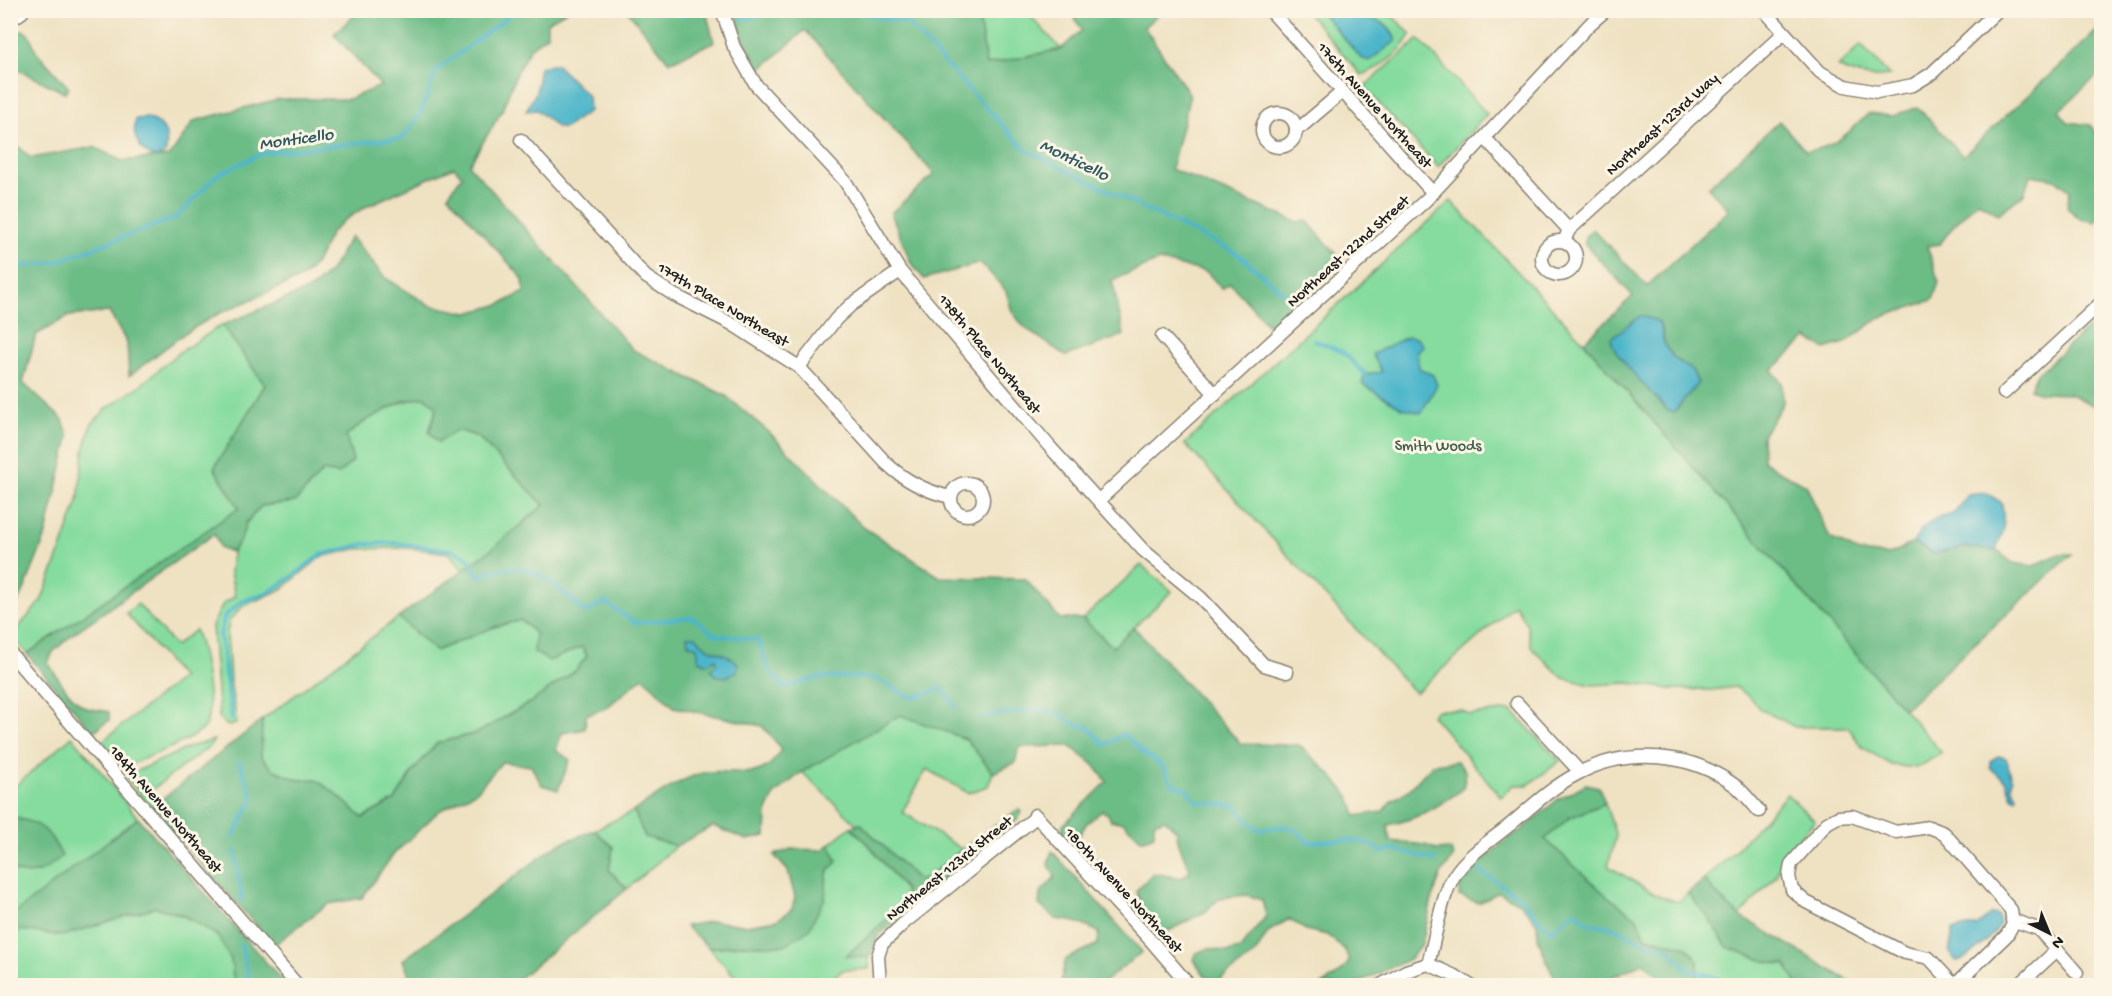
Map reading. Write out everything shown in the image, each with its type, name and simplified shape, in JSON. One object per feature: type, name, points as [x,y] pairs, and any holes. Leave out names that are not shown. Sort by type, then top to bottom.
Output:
[{"type":"street","points":[[10,17],[20,10]]},
{"type":"street","name":"178th Place Northeast","points":[[722,10],[734,47],[756,85],[845,181],[900,271],[1049,446],[1143,550],[1201,598],[1264,665],[1287,672]]},
{"type":"street","name":"176th Avenue Northeast","points":[[1270,10],[1433,193]]},
{"type":"street","name":"Northeast 122nd Street","points":[[1099,500],[1433,193],[1605,10]]},
{"type":"street","points":[[1764,10],[1820,72],[1845,86],[1877,92],[1913,85],[1932,74],[1998,10]]},
{"type":"street","name":"Northeast 123rd Way","points":[[1485,138],[1566,236],[1784,33]]},
{"type":"street","points":[[1296,129],[1342,92]]},
{"type":"street","name":"179th Place Northeast","points":[[521,140],[646,277],[674,295],[732,324],[799,367],[900,477],[915,486],[950,497]]},
{"type":"street","points":[[799,367],[836,319],[851,305],[900,271]]},
{"type":"street","points":[[2004,393],[2102,302]]},
{"type":"street","points":[[1162,336],[1215,394]]},
{"type":"street","name":"184th Avenue Northeast","points":[[10,653],[298,986]]},
{"type":"street","points":[[1517,703],[1580,772]]},
{"type":"street","points":[[1428,964],[1446,893],[1454,877],[1468,860],[1548,792],[1580,772],[1602,763],[1632,756],[1671,759],[1700,766],[1737,788],[1759,811]]},
{"type":"street","name":"Northeast 123rd Street","points":[[880,986],[878,956],[882,944],[905,922],[1035,816]]},
{"type":"street","name":"180th Avenue Northeast","points":[[1035,816],[1154,943],[1190,986]]},
{"type":"street","points":[[1852,816],[1896,832],[1929,827],[1944,832],[2011,910],[2013,924],[2007,935],[1955,985],[1929,958],[1905,953],[1806,902],[1792,890],[1789,876],[1791,864],[1827,823],[1838,817],[1852,816]]},
{"type":"street","points":[[2012,920],[2038,928],[2077,973]]},
{"type":"street","points":[[2018,986],[2057,950]]},
{"type":"street","points":[[1379,986],[1406,971],[1428,964],[1471,986]]},
{"type":"green space","points":[[426,10],[567,11],[547,22],[547,35],[531,47],[517,72],[502,111],[469,165],[633,350],[726,396],[769,432],[863,527],[940,577],[1025,579],[1060,619],[1083,619],[1113,647],[1134,627],[1241,744],[1299,745],[1329,773],[1350,797],[1356,816],[1382,812],[1391,801],[1409,790],[1433,764],[1457,761],[1466,772],[1463,789],[1419,815],[1388,825],[1390,841],[1425,845],[1437,850],[1450,849],[1454,856],[1441,874],[1432,899],[1422,944],[1410,959],[1353,985],[1322,985],[1339,974],[1349,962],[1345,950],[1327,935],[1306,930],[1289,919],[1268,932],[1255,954],[1218,981],[1206,977],[1194,960],[1196,953],[1209,948],[1228,952],[1240,949],[1266,916],[1262,900],[1247,895],[1220,898],[1205,912],[1159,936],[1133,910],[1141,903],[1136,891],[1153,873],[1181,878],[1190,871],[1176,830],[1165,819],[1154,823],[1154,835],[1142,840],[1123,822],[1111,821],[1108,814],[1102,811],[1086,824],[1077,839],[1097,860],[1087,866],[1061,835],[1063,825],[1107,782],[1094,765],[1070,746],[1019,747],[1015,763],[993,773],[966,739],[900,715],[802,772],[775,794],[767,811],[766,836],[747,840],[713,826],[676,846],[645,837],[634,811],[657,795],[699,774],[755,772],[773,761],[782,749],[762,726],[674,707],[643,677],[606,708],[586,715],[585,729],[562,733],[556,750],[570,760],[558,790],[542,785],[531,766],[502,762],[477,791],[439,811],[393,855],[362,898],[328,904],[274,945],[151,808],[262,720],[261,756],[272,769],[298,780],[315,779],[363,818],[395,800],[413,771],[437,743],[477,733],[531,702],[576,670],[587,656],[582,647],[549,661],[534,652],[535,633],[521,620],[494,627],[435,651],[399,617],[492,549],[544,505],[478,437],[458,430],[438,442],[429,432],[437,407],[425,397],[403,401],[365,421],[346,436],[353,461],[338,474],[323,471],[295,502],[261,506],[246,523],[241,539],[232,552],[221,549],[214,534],[73,634],[53,652],[48,663],[71,696],[90,709],[109,712],[109,720],[93,732],[27,654],[239,508],[214,468],[265,385],[222,325],[312,288],[331,270],[351,236],[384,277],[429,305],[468,313],[501,304],[524,292],[523,279],[448,195],[462,176],[454,167],[367,206],[343,221],[331,233],[316,263],[303,277],[218,314],[185,333],[129,376],[127,343],[109,312],[69,316],[36,335],[23,383],[63,420],[69,437],[45,538],[25,588],[11,615],[11,140],[31,158],[94,147],[122,161],[170,156],[194,121],[278,99],[348,99],[381,86],[334,34],[359,11],[420,11],[424,14]]},
{"type":"green space","points":[[628,11],[706,11],[714,42],[669,62]]},
{"type":"green space","points":[[735,11],[978,11],[986,65],[1061,49],[1082,30],[1072,14],[1073,11],[1162,11],[1144,27],[1190,95],[1171,169],[1297,222],[1306,220],[1342,260],[1269,326],[1230,283],[1222,289],[1207,272],[1159,261],[1112,280],[1124,335],[1066,356],[1025,328],[1012,312],[1006,291],[981,263],[924,279],[911,263],[891,213],[934,174],[805,30],[760,70],[742,35]]},
{"type":"green space","points":[[978,11],[1026,11],[1061,49],[986,65]]},
{"type":"green space","points":[[1306,11],[1320,11],[1361,58],[1396,41],[1393,33],[1384,24],[1349,11],[1384,13],[1397,20],[1411,35],[1402,48],[1389,60],[1361,75]]},
{"type":"green space","points":[[2101,27],[2101,72],[2059,111],[2068,122],[2090,125],[2101,137],[2101,213],[2095,222],[2081,219],[2067,208],[2070,191],[2055,179],[2030,175],[2024,194],[1998,214],[1978,201],[1954,225],[1940,244],[1927,246],[1939,282],[1933,300],[1879,318],[1845,343],[1825,349],[1807,338],[1772,370],[1782,383],[1783,403],[1762,437],[1763,460],[1806,485],[1830,538],[1859,552],[1888,555],[1913,543],[1934,554],[1966,547],[1996,550],[2013,563],[2033,566],[2059,554],[2072,554],[1904,709],[1584,342],[1633,296],[1585,244],[1585,237],[1593,229],[1647,286],[1729,210],[1708,187],[1779,121],[1806,151],[1834,143],[1868,114],[1893,116],[1918,107],[1963,156]],"holes":[[[1662,327],[1665,346],[1675,359],[1692,370],[1698,383],[1674,412]]]},
{"type":"green space","points":[[23,30],[30,36],[36,51],[69,88],[65,93],[11,66],[11,38]]},
{"type":"green space","points":[[1419,39],[1487,114],[1438,167],[1364,87]]},
{"type":"green space","points":[[1861,45],[1890,76],[1864,76],[1838,67]]},
{"type":"green space","name":"Smith Woods","points":[[1451,201],[1584,342],[1942,753],[1916,768],[1891,765],[1862,747],[1848,727],[1795,727],[1760,709],[1747,695],[1735,687],[1712,690],[1670,689],[1629,683],[1591,685],[1563,678],[1531,647],[1527,625],[1515,605],[1415,693],[1185,444]]},
{"type":"green space","points":[[2095,322],[2101,326],[2101,409],[2070,394],[2041,393],[2030,389],[2036,375]]},
{"type":"green space","points":[[222,325],[265,385],[214,468],[240,508],[27,654],[11,636],[41,601],[57,561],[78,501],[84,451],[91,425],[107,408],[141,385],[178,353]]},
{"type":"green space","points":[[425,397],[437,407],[429,432],[438,442],[458,430],[478,437],[544,505],[463,570],[449,553],[407,548],[356,549],[321,557],[282,589],[242,607],[230,620],[227,633],[230,680],[237,723],[230,726],[224,724],[219,717],[212,626],[223,604],[235,596],[230,572],[232,552],[241,539],[246,523],[261,506],[295,502],[323,471],[338,474],[353,461],[346,436],[364,422],[392,406]]},
{"type":"green space","points":[[1141,565],[1172,591],[1113,647],[1083,619]]},
{"type":"green space","points":[[138,604],[175,646],[195,630],[204,663],[209,706],[208,718],[200,731],[181,743],[127,766],[120,764],[101,742],[182,678],[126,613]]},
{"type":"green space","points":[[399,617],[435,651],[494,627],[521,620],[535,633],[582,647],[587,656],[576,670],[531,702],[477,733],[437,743],[413,771],[395,800],[362,818],[335,793],[315,780],[298,780],[272,769],[261,756],[262,720]]},
{"type":"green space","points":[[1437,710],[1461,710],[1470,715],[1511,710],[1560,761],[1528,785],[1514,785],[1501,797],[1432,715]]},
{"type":"green space","points":[[900,714],[966,739],[993,773],[988,786],[968,793],[927,769],[902,812],[962,849],[926,879],[917,879],[860,823],[856,824],[802,772]]},
{"type":"green space","points":[[72,736],[138,818],[11,916],[11,790]]},
{"type":"green space","points":[[214,740],[210,746],[149,792],[157,803],[151,808],[127,779],[130,774],[192,746]]},
{"type":"green space","points":[[1586,784],[1599,787],[1605,803],[1569,818],[1545,839],[1607,896],[1636,917],[1646,937],[1687,947],[1698,961],[1697,985],[1667,985],[1644,962],[1612,977],[1609,985],[1560,985],[1549,967],[1538,938],[1537,923],[1521,904],[1499,892],[1479,903],[1459,896],[1461,881],[1502,843],[1558,799]]},
{"type":"green space","points":[[1787,794],[1815,821],[1784,853],[1776,876],[1740,916],[1704,880],[1735,851]]},
{"type":"green space","points":[[1605,803],[1616,836],[1608,866],[1655,894],[1678,902],[1688,893],[1710,920],[1727,947],[1765,961],[1786,965],[1798,984],[1796,986],[1697,985],[1698,961],[1663,941],[1646,937],[1636,917],[1607,896],[1544,839],[1569,818]]},
{"type":"green space","points":[[1019,809],[1022,812],[1018,819],[878,936],[869,958],[846,956],[903,904],[906,891],[869,845],[851,827],[860,823],[917,879],[925,879],[970,843]]},
{"type":"green space","points":[[634,811],[645,837],[676,846],[627,889],[609,870],[613,847],[594,830]]},
{"type":"green space","points":[[11,817],[43,828],[62,856],[39,872],[26,874],[11,870]]},
{"type":"green space","points":[[138,818],[286,985],[234,985],[231,960],[217,935],[181,914],[155,907],[62,936],[22,930],[11,934],[11,916]]},
{"type":"green space","points":[[851,827],[869,845],[906,891],[903,904],[847,955],[869,958],[869,969],[843,970],[824,985],[743,985],[709,948],[741,945],[825,898],[827,873],[837,861],[830,844]]},
{"type":"green space","points":[[594,830],[613,847],[609,870],[627,889],[511,985],[413,985],[403,960],[557,845]]},
{"type":"green space","points":[[830,844],[837,861],[827,873],[825,898],[809,929],[785,945],[709,948],[685,926],[713,921],[746,925],[777,920],[792,909],[795,897],[788,871],[774,855],[791,849],[823,850]]},
{"type":"green space","points":[[1052,851],[1142,952],[1100,985],[1062,985],[1061,979],[1066,959],[1098,944],[1099,932],[1076,922],[1056,919],[1039,905],[1040,893],[1055,877],[1048,863]]},
{"type":"green space","points":[[1704,880],[1740,916],[1856,985],[1796,985],[1786,965],[1765,961],[1727,947],[1710,920],[1688,893]]},
{"type":"green space","points":[[155,907],[190,919],[221,940],[232,962],[234,985],[18,985],[11,973],[10,934],[22,930],[62,936]]},
{"type":"water","points":[[1320,11],[1349,11],[1352,14],[1379,21],[1388,28],[1396,41],[1369,61],[1361,58]]},
{"type":"water","points":[[556,64],[588,96],[589,111],[565,128],[558,128],[537,110],[526,111],[536,92],[540,67]]},
{"type":"water","points":[[147,118],[158,123],[166,134],[166,152],[157,158],[141,148],[136,137],[136,119]]},
{"type":"water","points":[[1640,316],[1658,321],[1665,346],[1675,359],[1692,370],[1698,383],[1674,412],[1668,411],[1645,386],[1613,345],[1611,338]]},
{"type":"water","points":[[1409,336],[1418,339],[1423,346],[1417,351],[1419,368],[1433,375],[1437,385],[1421,413],[1402,408],[1362,384],[1365,374],[1382,372],[1372,354]]},
{"type":"water","points":[[1986,493],[2002,503],[2004,529],[1996,550],[1966,547],[1934,554],[1913,543],[1921,530],[1935,519],[1953,514],[1968,495]]},
{"type":"water","points":[[687,636],[696,636],[706,647],[727,655],[738,664],[737,671],[726,677],[715,675],[711,669],[717,663],[716,659],[707,664],[699,660],[697,647],[688,644]]},
{"type":"water","points":[[1998,756],[2006,758],[2016,798],[2012,797],[2006,781],[1990,768],[1990,761]]},
{"type":"water","points":[[1991,914],[1998,915],[2000,924],[1997,929],[1974,952],[1956,961],[1949,953],[1953,930],[1978,925]]},
{"type":"waterway","name":"Monticello","points":[[10,267],[53,263],[177,217],[217,175],[263,153],[403,138],[420,114],[436,71],[517,10]]},
{"type":"waterway","name":"Monticello","points":[[674,10],[685,16]]},
{"type":"waterway","name":"Monticello","points":[[743,19],[782,10]]},
{"type":"waterway","name":"Monticello","points":[[843,10],[907,23],[1026,150],[1238,254],[1286,295]]},
{"type":"waterway","name":"Monticello","points":[[1314,340],[1343,352],[1365,374]]},
{"type":"waterway","points":[[232,719],[220,635],[225,616],[241,602],[267,593],[321,555],[365,544],[394,543],[450,550],[465,555],[478,576],[513,568],[532,571],[557,587],[586,613],[604,602],[636,623],[692,617],[716,635],[758,640],[769,671],[785,687],[822,677],[875,678],[912,698],[942,688],[956,707]]},
{"type":"waterway","points":[[982,717],[1036,710],[1058,713],[1075,724],[1087,726],[1105,745],[1124,734],[1144,753],[1162,765],[1172,784],[1185,788],[1198,802],[1237,806],[1243,817],[1259,830],[1286,827],[1302,835],[1308,842],[1357,841],[1374,846],[1382,852],[1392,849],[1435,860]]},
{"type":"waterway","points":[[233,837],[253,799],[239,761]]},
{"type":"waterway","points":[[235,851],[242,899]]},
{"type":"waterway","points":[[1480,871],[1522,899],[1540,921],[1552,931],[1575,911],[1588,923],[1615,928],[1644,943],[1668,948],[1688,970],[1718,978],[1726,986]]},
{"type":"waterway","points":[[241,944],[250,986]]}]
